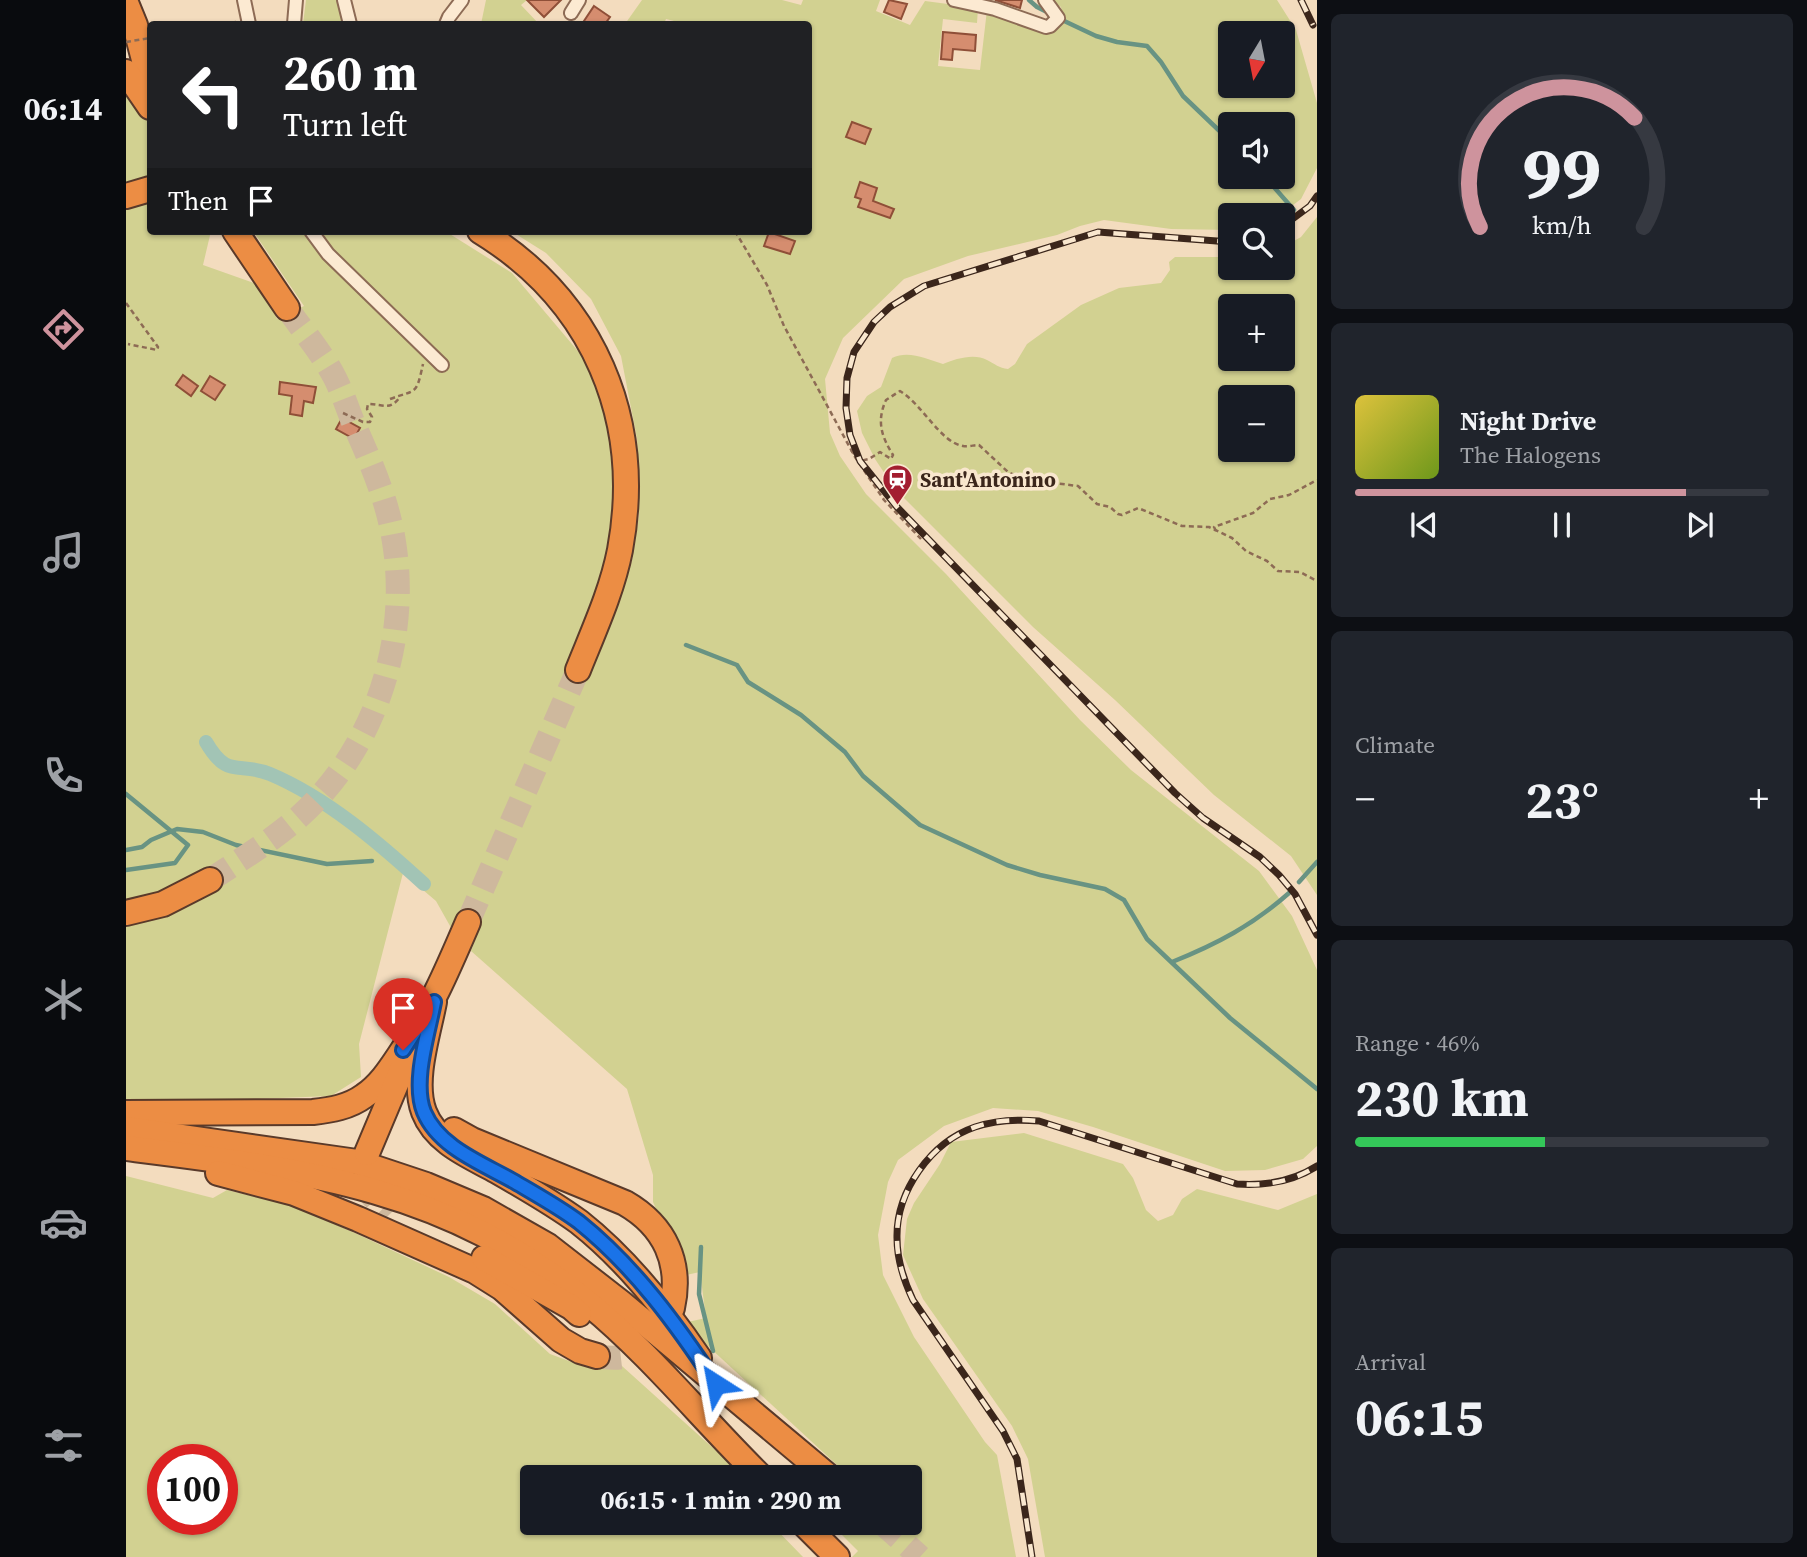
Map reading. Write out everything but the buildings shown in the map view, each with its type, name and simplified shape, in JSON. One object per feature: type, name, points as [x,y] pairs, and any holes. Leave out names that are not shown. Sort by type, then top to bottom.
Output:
[{"type":"highway","points":[[126,3],[135,24],[147,71]]},
{"type":"highway","points":[[126,72],[147,103]]},
{"type":"highway","points":[[126,196],[147,190]]},
{"type":"highway","points":[[238,235],[287,308]]},
{"type":"highway","points":[[486,235],[527,265],[567,309],[601,365],[623,432],[626,481],[620,552],[607,596],[578,670]]},
{"type":"highway","points":[[126,913],[163,904],[210,880]]},
{"type":"highway","points":[[126,1113],[313,1112],[339,1108],[362,1097],[381,1081],[418,1029],[434,1002],[468,922]]},
{"type":"highway","points":[[434,1002],[419,1080],[420,1100],[427,1119],[439,1135],[466,1154],[551,1203],[605,1245],[636,1276],[676,1324],[716,1384]]},
{"type":"highway","points":[[367,1153],[418,1029]]},
{"type":"highway","points":[[424,1054],[431,1100],[442,1118],[455,1131],[625,1203],[647,1218],[662,1236],[672,1256],[675,1286],[672,1308]]},
{"type":"highway","points":[[126,1129],[358,1163],[426,1185],[483,1209],[548,1246],[815,1465]]},
{"type":"highway","points":[[126,1149],[294,1194],[370,1224],[475,1271],[502,1288],[561,1340],[580,1351],[597,1356]]},
{"type":"highway","points":[[126,1149],[260,1165],[324,1177],[408,1201],[472,1228],[535,1264],[590,1304],[749,1465]]},
{"type":"highway","points":[[390,1214],[487,1260],[571,1307],[742,1458]]},
{"type":"highway","points":[[815,1535],[837,1557]]},
{"type":"street","points":[[244,0],[247,21]]},
{"type":"street","points":[[294,21],[296,0]]},
{"type":"street","points":[[344,0],[349,21]]},
{"type":"street","points":[[447,21],[462,0]]},
{"type":"street","points":[[571,13],[579,0]]},
{"type":"street","points":[[954,0],[995,9],[1046,27],[1058,18],[1045,0]]},
{"type":"street","points":[[314,235],[327,254],[442,365]]},
{"type":"path","points":[[126,42],[147,38]]},
{"type":"path","points":[[738,235],[767,285],[784,326],[851,450],[884,500],[921,539]]},
{"type":"path","points":[[126,303],[158,347],[157,350],[128,344]]},
{"type":"path","points":[[390,399],[410,394],[416,388],[424,347]]},
{"type":"path","points":[[851,450],[860,461],[880,452],[891,459],[893,455],[881,434],[880,422],[886,400],[900,391],[923,410],[941,433],[964,446],[979,445],[1008,472],[1022,479],[1078,486],[1097,504],[1110,507],[1118,514],[1122,515],[1138,508],[1182,526],[1209,527],[1232,538],[1246,551],[1267,561],[1278,571],[1300,572],[1317,581]]},
{"type":"path","points":[[343,413],[363,422],[370,422],[372,417],[367,409],[368,404],[387,407],[400,397]]},
{"type":"path","points":[[1216,531],[1214,527],[1253,513],[1270,499],[1289,495],[1317,480]]},
{"type":"shaded area","points":[[306,0],[339,0],[344,21],[303,21]]},
{"type":"shaded area","points":[[486,0],[527,0],[521,5],[536,21],[482,21]]},
{"type":"shaded area","points":[[642,0],[782,0],[801,5],[803,0],[880,0],[876,11],[910,25],[925,1],[978,8],[977,23],[943,19],[938,66],[980,70],[987,10],[1051,31],[1063,20],[1061,7],[1050,0],[1277,0],[1290,21],[1218,21],[1218,98],[1295,98],[1295,28],[1317,103],[1317,168],[1301,199],[1295,204],[1218,203],[1218,230],[1171,229],[1104,220],[1057,235],[968,256],[904,279],[843,338],[825,379],[830,433],[840,456],[866,494],[946,574],[1080,720],[1131,770],[1259,871],[1292,916],[1317,970],[1317,1146],[1303,1159],[1265,1170],[1225,1171],[1038,1111],[993,1108],[944,1126],[898,1160],[888,1182],[878,1235],[883,1275],[914,1337],[985,1442],[997,1455],[1016,1557],[852,1557],[858,1551],[842,1535],[922,1535],[922,1465],[837,1465],[683,1323],[706,1318],[700,1272],[686,1275],[653,1202],[653,1175],[627,1089],[471,951],[481,924],[461,916],[454,933],[436,901],[403,873],[359,1044],[361,1077],[331,1096],[126,1104],[126,82],[147,114],[147,235],[210,235],[203,265],[262,286],[277,319],[304,306],[256,235],[451,235],[512,273],[588,363],[613,440],[617,496],[607,554],[573,664],[565,675],[570,683],[578,685],[589,679],[632,560],[639,515],[637,439],[621,356],[591,299],[546,253],[517,235],[812,235],[812,21],[627,21]]},
{"type":"shaded area","points":[[1317,217],[1317,895],[1291,856],[1214,795],[1115,700],[1033,627],[895,489],[862,433],[857,411],[867,396],[881,387],[892,358],[911,355],[943,364],[976,357],[1008,369],[1015,364],[1027,344],[1081,305],[1119,288],[1161,283],[1170,270],[1169,262],[1175,257],[1218,257],[1218,280],[1295,280],[1295,240]]},
{"type":"shaded area","points":[[1024,1133],[1123,1164],[1133,1178],[1146,1210],[1158,1221],[1173,1215],[1182,1199],[1197,1189],[1278,1210],[1317,1194],[1317,1557],[1045,1557],[1028,1459],[1012,1426],[923,1299],[903,1255],[907,1219],[951,1142]]},
{"type":"shaded area","points":[[126,1176],[213,1198],[227,1190],[293,1206],[449,1277],[495,1304],[550,1354],[580,1365],[599,1368],[602,1348],[732,1465],[520,1465],[520,1535],[782,1535],[803,1557],[126,1557]]},
{"type":"waterway","points":[[1029,0],[1049,13]]},
{"type":"waterway","points":[[1060,19],[1096,36],[1147,46],[1183,96],[1218,130]]},
{"type":"waterway","points":[[1276,189],[1288,203]]},
{"type":"waterway","points":[[686,645],[737,665],[748,682],[801,715],[845,752],[863,776],[920,825],[1007,865],[1105,889],[1124,900],[1147,939],[1230,1018],[1317,1089]]},
{"type":"waterway","points":[[206,742],[214,754],[227,765],[270,774],[332,809],[371,838],[424,884]]},
{"type":"waterway","points":[[126,794],[188,845],[175,863],[126,870]]},
{"type":"waterway","points":[[126,850],[142,847],[151,840],[177,829],[203,832],[236,845],[327,864],[372,861]]},
{"type":"waterway","points":[[1299,882],[1317,862]]},
{"type":"waterway","points":[[1172,962],[1234,933],[1289,893]]},
{"type":"waterway","points":[[701,1247],[699,1294],[713,1351]]},
{"type":"tunnel","points":[[210,880],[268,842],[300,816],[326,789],[349,759],[367,726],[381,691],[397,617],[398,579],[394,542],[378,481],[335,378],[287,308]]},
{"type":"tunnel","points":[[468,922],[578,670]]},
{"type":"tunnel","points":[[365,1178],[372,1196],[390,1214]]},
{"type":"tunnel","points":[[597,1356],[630,1356],[644,1350],[657,1339]]},
{"type":"tunnel","points":[[895,1535],[920,1557]]},
{"type":"railway","points":[[1301,0],[1313,25]]},
{"type":"railway","points":[[1295,217],[1310,206],[1317,196]]},
{"type":"railway","points":[[1218,241],[1098,232],[924,286],[890,307],[874,322],[854,352],[847,378],[846,408],[850,435],[860,461],[897,507],[1175,793],[1203,818],[1260,857],[1279,875],[1295,894],[1317,935]]},
{"type":"railway","points":[[1032,1557],[1017,1459],[1003,1431],[913,1300],[902,1270],[897,1246],[898,1220],[910,1186],[919,1170],[944,1144],[959,1134],[975,1127],[1015,1120],[1039,1121],[1237,1184],[1278,1182],[1317,1166]]},
{"type":"place","name":"Sant'Antonino","points":[[897,507]]},
{"type":"route","points":[[403,1050],[434,1002],[419,1080],[420,1100],[433,1128],[447,1142],[551,1203],[605,1245],[636,1276],[676,1324],[716,1384]]}]
